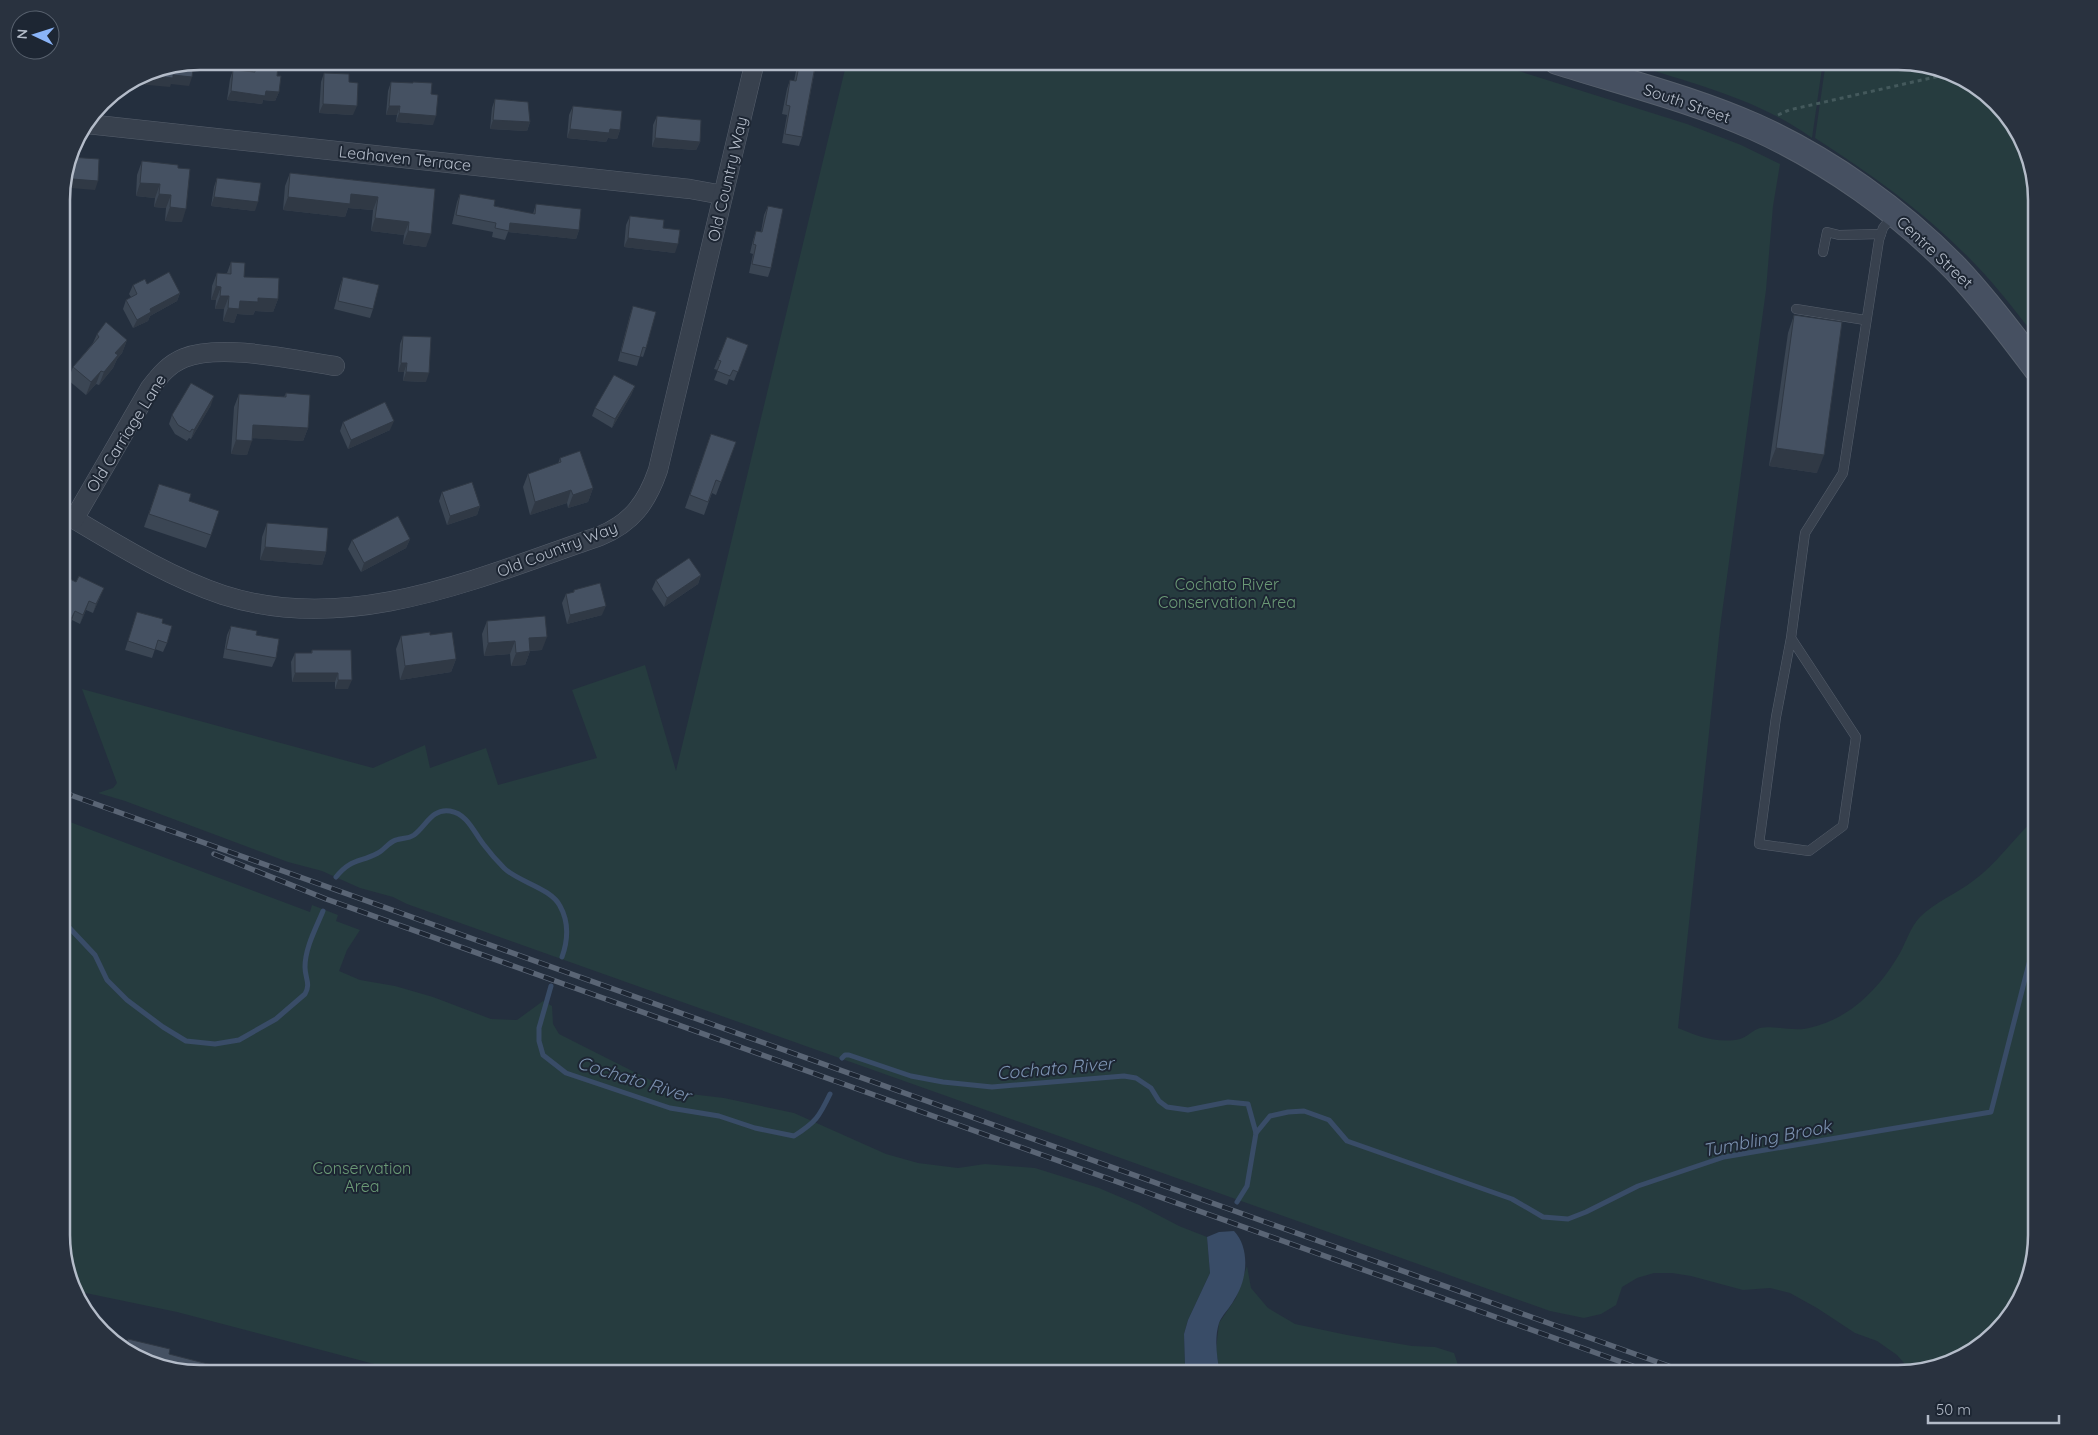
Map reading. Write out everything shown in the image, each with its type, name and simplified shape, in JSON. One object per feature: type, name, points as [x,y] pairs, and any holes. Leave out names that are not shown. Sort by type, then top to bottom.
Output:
[{"type":"main road","name":"South Street","points":[[1585,70],[1686,102],[1755,127],[1812,157]]},
{"type":"main road","name":"Centre Street","points":[[1812,157],[1853,184],[1887,224],[1930,244],[1969,283],[2028,358]]},
{"type":"street","name":"Old Country Way","points":[[70,518],[167,571],[208,590],[250,602],[320,608],[371,605],[411,597],[466,582],[610,532],[620,526],[636,512],[654,482],[753,70]]},
{"type":"street","name":"Leahaven Terrace","points":[[94,125],[690,189],[723,195]]},
{"type":"street","name":"Old Carriage Lane","points":[[70,510],[150,388],[166,369],[175,363],[195,354],[220,352],[335,366]]},
{"type":"lane","points":[[1790,638],[1856,737],[1843,826],[1809,851],[1759,844],[1776,717],[1790,638],[1805,533],[1843,473],[1865,320],[1887,224],[1839,234],[1826,232],[1823,252]]},
{"type":"lane","points":[[1796,309],[1865,320]]},
{"type":"lane","points":[[136,1348],[143,1350]]},
{"type":"path","points":[[1755,127],[1789,110],[1938,76]]},
{"type":"green space","name":"Cochato River Conservation Area","points":[[845,70],[1516,70],[1687,124],[1741,145],[1780,164],[1773,206],[1766,290],[1720,628],[1678,1028],[1692,1034],[1724,1041],[1743,1038],[1760,1028],[1803,1029],[1824,1024],[1838,1018],[1862,1001],[1883,979],[1900,953],[1911,929],[1920,917],[1982,874],[2028,826],[2028,1236],[2024,1269],[2015,1293],[1996,1321],[1984,1333],[1963,1348],[1932,1361],[1905,1365],[1897,1355],[1877,1341],[1855,1333],[1790,1293],[1770,1288],[1743,1290],[1691,1276],[1672,1273],[1654,1273],[1637,1278],[1622,1287],[1616,1305],[1601,1314],[1584,1318],[1550,1311],[407,904],[393,897],[360,888],[322,871],[288,862],[125,801],[98,793],[113,788],[117,783],[82,689],[373,768],[425,745],[430,768],[486,748],[498,785],[597,758],[572,690],[645,665],[676,771]]},
{"type":"green space","points":[[1650,70],[1822,70],[1812,138],[1768,112],[1744,101]]},
{"type":"green space","points":[[1825,70],[1899,70],[1932,74],[1963,87],[1984,102],[1996,114],[2015,142],[2024,166],[2028,200],[2028,327],[1984,274],[1939,229],[1879,181],[1815,138]]},
{"type":"green space","name":"Conservation Area","points":[[70,822],[310,912],[312,905],[338,915],[336,921],[360,930],[347,950],[339,971],[360,980],[395,986],[433,997],[491,1019],[517,1020],[543,1001],[552,1006],[553,1024],[559,1034],[658,1084],[682,1093],[724,1098],[794,1113],[886,1154],[918,1163],[958,1168],[985,1164],[1035,1168],[1099,1188],[1139,1205],[1179,1226],[1207,1237],[1210,1273],[1188,1320],[1184,1334],[1185,1365],[378,1365],[177,1312],[83,1292],[72,1261],[70,1244]]},
{"type":"green space","points":[[1247,1266],[1251,1288],[1268,1308],[1295,1324],[1412,1346],[1435,1347],[1454,1353],[1458,1365],[1218,1365],[1216,1350],[1219,1323],[1236,1298]]},
{"type":"water","points":[[1234,1231],[1243,1247],[1245,1265],[1242,1284],[1220,1320],[1217,1329],[1216,1349],[1218,1365],[1185,1365],[1184,1334],[1188,1320],[1210,1273],[1207,1237],[1219,1232]]},
{"type":"building","points":[[193,70],[192,77],[173,75],[173,78],[159,77]]},
{"type":"building","points":[[233,70],[255,72],[255,70],[278,70],[277,76],[281,76],[279,92],[266,91],[265,96],[231,91]]},
{"type":"building","points":[[798,70],[814,70],[802,137],[785,134],[790,106],[786,105],[790,80],[796,81]]},
{"type":"building","points":[[324,73],[349,74],[349,82],[358,83],[357,106],[323,104]]},
{"type":"building","points":[[391,82],[432,83],[431,94],[438,95],[436,116],[399,113],[400,106],[389,106]]},
{"type":"building","points":[[495,99],[528,102],[530,122],[493,120]]},
{"type":"building","points":[[573,106],[622,111],[620,130],[610,129],[609,133],[570,129]]},
{"type":"building","points":[[657,116],[701,120],[700,142],[655,138]]},
{"type":"building","points":[[77,158],[99,159],[98,181],[72,179],[71,188],[71,183],[74,166]]},
{"type":"building","points":[[142,161],[178,165],[178,168],[190,169],[186,209],[170,207],[171,195],[159,194],[160,184],[140,183]]},
{"type":"building","points":[[290,173],[435,189],[431,234],[408,231],[409,222],[375,218],[378,197],[351,194],[350,204],[288,197]]},
{"type":"building","points":[[217,178],[261,183],[258,202],[214,197]]},
{"type":"building","points":[[460,194],[495,200],[494,206],[535,214],[536,204],[581,209],[579,230],[510,223],[509,231],[495,228],[496,223],[456,215]]},
{"type":"building","points":[[768,206],[783,209],[771,268],[752,264],[756,245],[753,244],[756,231],[762,232]]},
{"type":"building","points":[[630,216],[664,220],[663,228],[680,230],[678,244],[628,238]]},
{"type":"building","points":[[231,262],[245,263],[244,277],[279,278],[278,299],[258,298],[258,302],[240,301],[239,309],[228,308],[229,296],[220,296],[221,287],[216,286],[217,273],[231,274]]},
{"type":"building","points":[[169,272],[180,293],[150,309],[151,312],[137,320],[126,300],[137,294],[133,285],[145,279],[147,284]]},
{"type":"building","points":[[343,277],[379,285],[373,309],[338,301]]},
{"type":"building","points":[[633,306],[656,312],[646,348],[643,347],[640,357],[621,352]]},
{"type":"building","points":[[1794,315],[1842,322],[1824,455],[1776,448]]},
{"type":"building","points":[[106,322],[127,340],[115,353],[118,355],[104,372],[101,371],[91,382],[73,367],[99,337],[97,334]]},
{"type":"building","points":[[403,336],[431,337],[429,373],[406,372],[407,363],[401,363]]},
{"type":"building","points":[[727,337],[748,345],[738,372],[733,370],[730,376],[717,371],[721,361],[718,360]]},
{"type":"building","points":[[614,375],[635,386],[615,419],[595,408]]},
{"type":"building","points":[[191,383],[214,396],[194,430],[192,429],[190,432],[178,425],[172,415]]},
{"type":"building","points":[[286,393],[310,395],[308,428],[253,425],[252,441],[236,440],[239,394],[286,397]]},
{"type":"building","points":[[385,402],[394,421],[351,440],[343,422]]},
{"type":"building","points":[[711,434],[736,442],[721,482],[716,480],[708,502],[690,495]]},
{"type":"building","points":[[580,451],[593,488],[573,495],[571,490],[535,502],[528,474],[561,462],[560,458]]},
{"type":"building","points":[[472,482],[480,506],[450,516],[442,492]]},
{"type":"building","points":[[159,484],[191,494],[189,501],[219,511],[211,535],[149,514]]},
{"type":"building","points":[[398,516],[410,539],[364,563],[352,540]]},
{"type":"building","points":[[267,523],[328,528],[326,552],[265,547]]},
{"type":"building","points":[[689,558],[701,575],[667,598],[656,580]]},
{"type":"building","points":[[79,576],[104,588],[96,604],[89,601],[83,615],[75,611],[70,621],[70,579],[76,582]]},
{"type":"building","points":[[600,583],[606,606],[570,615],[566,594]]},
{"type":"building","points":[[137,612],[163,619],[162,623],[172,626],[167,643],[158,640],[155,650],[128,641]]},
{"type":"building","points":[[545,616],[547,637],[529,638],[530,651],[516,653],[515,641],[488,643],[487,621]]},
{"type":"building","points":[[231,626],[257,631],[256,635],[279,639],[276,658],[226,649]]},
{"type":"building","points":[[430,632],[430,635],[452,632],[456,659],[405,666],[401,636]]},
{"type":"building","points":[[312,650],[351,650],[352,680],[338,680],[338,673],[295,673],[295,653],[312,653]]},
{"type":"building","points":[[128,1339],[170,1349],[169,1354],[212,1365],[174,1363],[142,1352],[127,1342]]},
{"type":"waterway","name":"Cochato River","points":[[336,877],[346,867],[378,853],[393,841],[414,835],[438,812],[450,811],[456,813],[466,820],[486,848],[504,868],[556,900],[563,912],[566,925],[566,938],[562,957]]},
{"type":"waterway","name":"Cochato River","points":[[70,928],[95,955],[107,980],[127,1000],[163,1027],[186,1041],[215,1044],[239,1040],[276,1019],[305,994],[308,987],[305,960],[311,938],[323,911]]},
{"type":"waterway","name":"Tumbling Brook","points":[[1256,1133],[1270,1116],[1304,1111],[1329,1120],[1347,1141],[1512,1199],[1543,1217],[1568,1219],[1638,1186],[1724,1157],[1991,1112],[2028,967]]},
{"type":"waterway","name":"Cochato River","points":[[551,986],[539,1028],[539,1041],[543,1055],[566,1073],[670,1108],[719,1116],[755,1128],[794,1136],[816,1118],[830,1094]]},
{"type":"waterway","name":"Cochato River","points":[[842,1058],[845,1055],[849,1055],[911,1076],[943,1082],[992,1087],[1124,1076],[1136,1078],[1151,1088],[1159,1101],[1167,1107],[1188,1110],[1228,1102],[1248,1104],[1256,1133],[1247,1186],[1237,1202]]},
{"type":"railway","points":[[70,795],[1666,1365]]},
{"type":"railway","points":[[214,854],[326,899],[1630,1365]]}]
